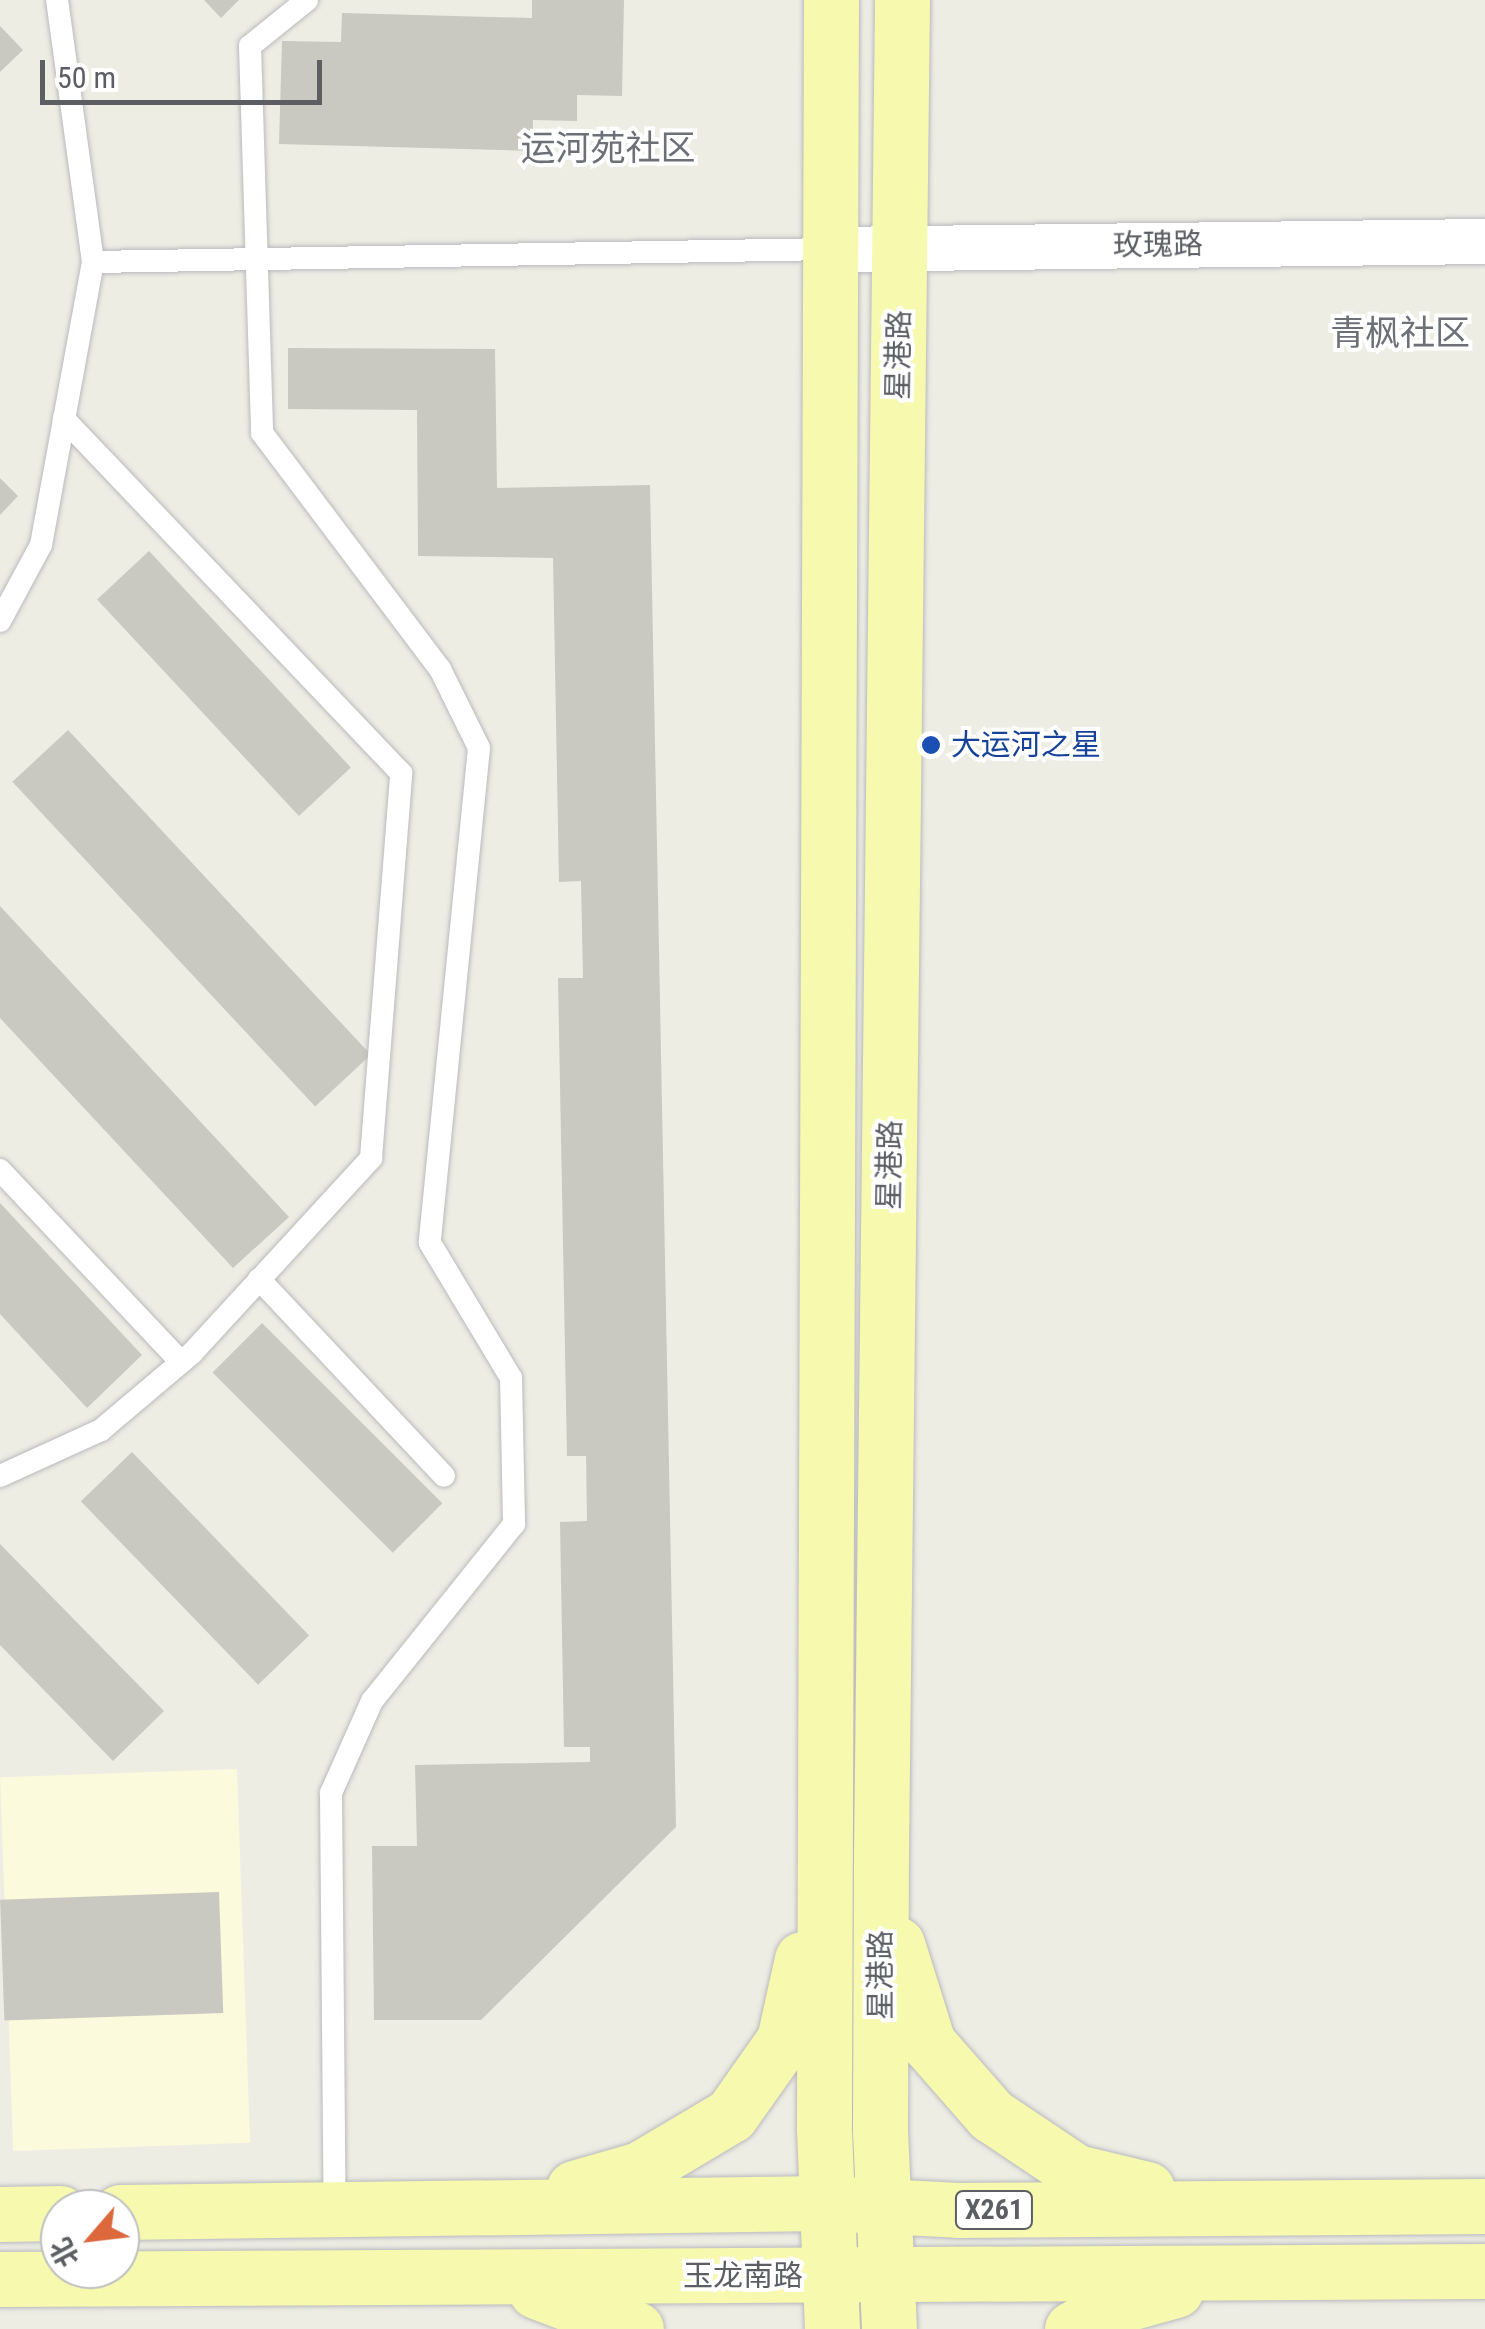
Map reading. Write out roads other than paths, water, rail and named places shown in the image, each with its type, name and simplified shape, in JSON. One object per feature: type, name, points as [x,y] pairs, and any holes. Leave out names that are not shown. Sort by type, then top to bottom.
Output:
[{"type":"main road","name":"星港路","points":[[831,0],[824,1856],[826,2204],[831,2303]]},
{"type":"main road","name":"星港路","points":[[889,2329],[881,1853],[902,0]]},
{"type":"main road","points":[[881,1853],[897,1944],[928,2043],[991,2115],[1076,2172],[1222,2208]]},
{"type":"main road","points":[[504,2208],[640,2169],[731,2115],[784,2040],[824,1856]]},
{"type":"main road","name":"X261","points":[[140,2212],[826,2204],[1485,2206]]},
{"type":"main road","points":[[0,2214],[40,2213]]},
{"type":"main road","points":[[1072,2329],[1111,2308],[1238,2272]]},
{"type":"main road","name":"玉龙南路","points":[[0,2279],[491,2276],[831,2303],[887,2274],[1485,2272]]},
{"type":"main road","points":[[491,2276],[636,2329]]},
{"type":"street","name":"玫瑰路","points":[[831,249],[1485,241]]},
{"type":"lane","points":[[0,621],[41,545],[92,262],[57,0]]},
{"type":"lane","points":[[307,0],[250,46],[262,433],[440,669],[480,748],[430,1243],[511,1378],[514,1524],[372,1701],[331,1793],[335,2210]]},
{"type":"lane","points":[[92,262],[831,249]]},
{"type":"lane","points":[[0,1476],[100,1430],[181,1362],[371,1158],[400,773],[64,419]]},
{"type":"lane","points":[[0,1170],[181,1362]]},
{"type":"lane","points":[[259,1280],[444,1476]]},
{"type":"place","name":"大运河之星","points":[[931,745]]},
{"type":"district","name":"运河苑社区","points":[[608,149]]},
{"type":"district","name":"青枫社区","points":[[1400,334]]}]
